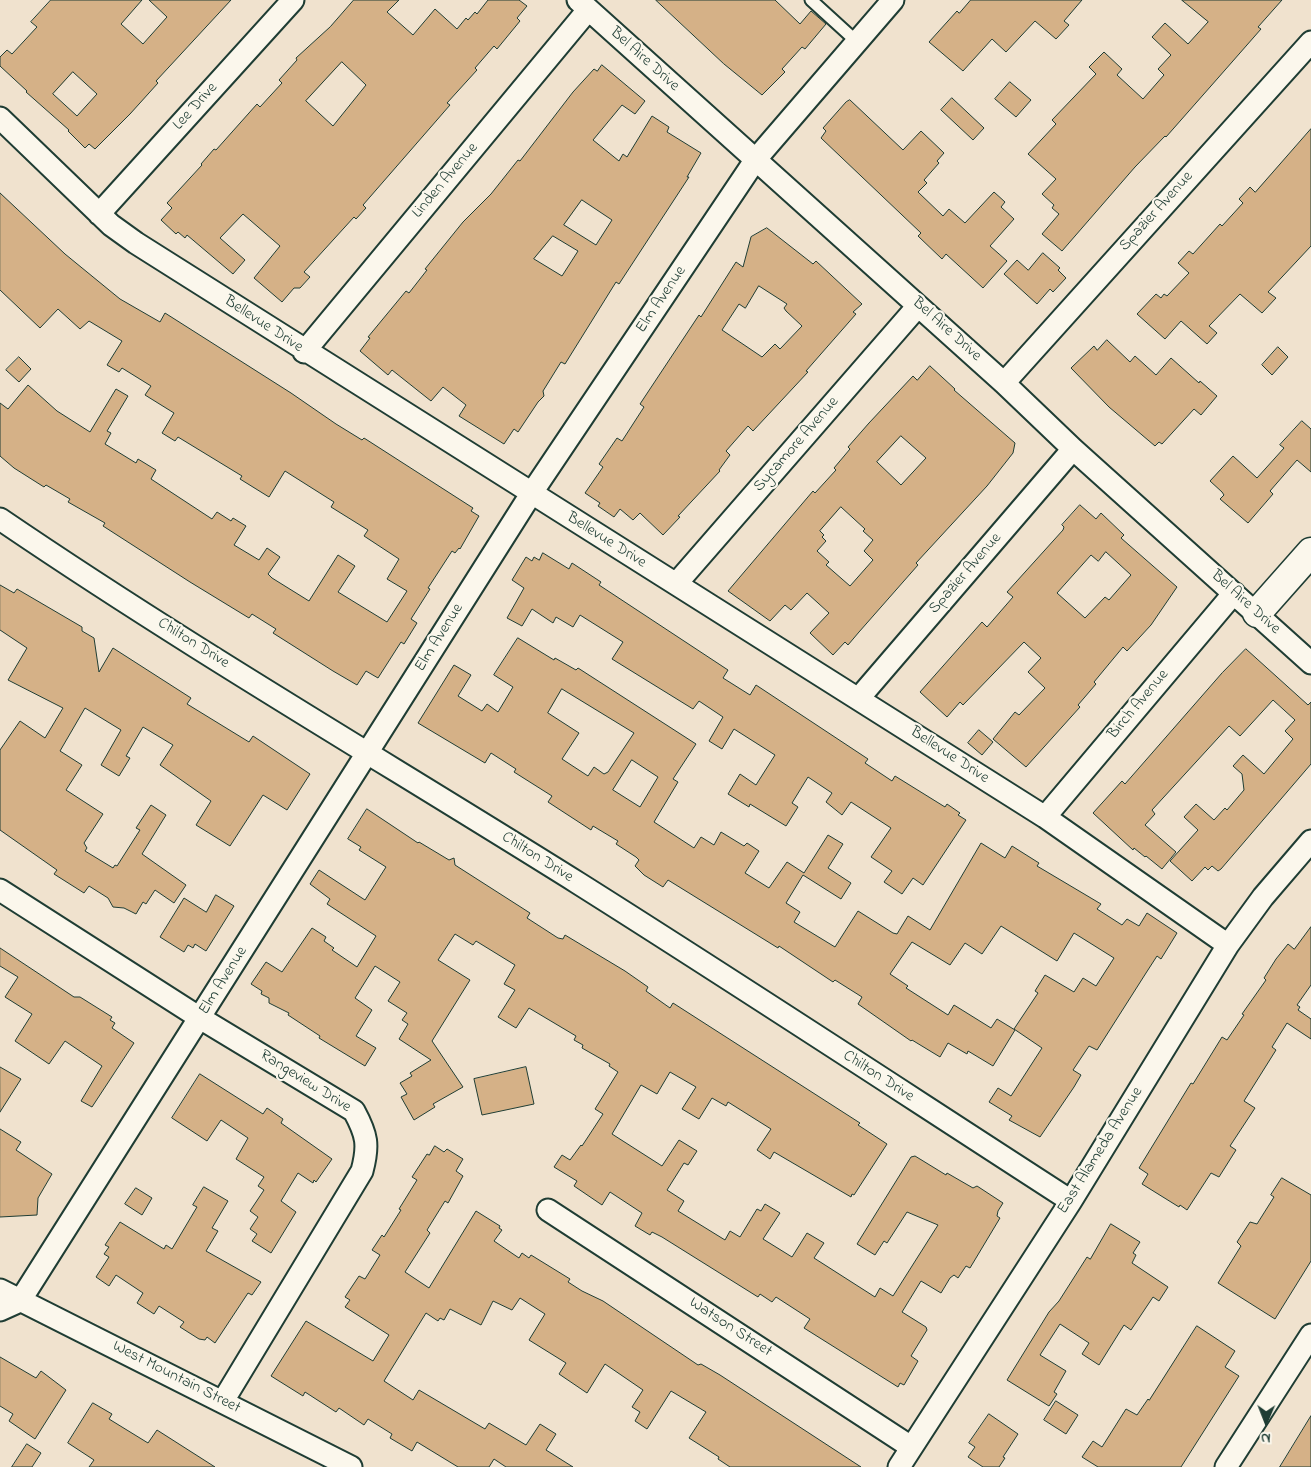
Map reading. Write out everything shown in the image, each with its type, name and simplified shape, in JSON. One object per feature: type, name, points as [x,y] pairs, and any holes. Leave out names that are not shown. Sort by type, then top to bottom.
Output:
[{"type":"street","name":"Lee Drive","points":[[99,214],[293,0]]},
{"type":"street","name":"Elm Avenue","points":[[20,1301],[531,494],[756,160],[893,0]]},
{"type":"street","name":"Bel Aire Drive","points":[[583,5],[1004,383],[1073,449],[1311,663]]},
{"type":"street","name":"Linden Avenue","points":[[304,352],[583,5]]},
{"type":"street","name":"Spazier Avenue","points":[[1004,383],[1311,42]]},
{"type":"street","name":"Bellevue Drive","points":[[0,118],[99,214],[136,243],[304,352],[859,698],[1045,817],[1228,945]]},
{"type":"street","name":"Sycamore Avenue","points":[[676,584],[918,306]]},
{"type":"street","name":"Spazier Avenue","points":[[859,698],[1073,449]]},
{"type":"street","name":"Chilton Drive","points":[[0,519],[68,565],[579,884],[1071,1201]]},
{"type":"street","points":[[1257,613],[1311,552]]},
{"type":"street","name":"Birch Avenue","points":[[1045,817],[1234,593]]},
{"type":"street","name":"East Alameda Avenue","points":[[899,1467],[1071,1201],[1228,945],[1263,897],[1311,841]]},
{"type":"street","name":"Rangeview Drive","points":[[0,890],[200,1018],[354,1111],[365,1131],[367,1151],[362,1171],[223,1402]]},
{"type":"street","name":"Watson Street","points":[[548,1210],[912,1447]]},
{"type":"street","name":"West Mountain Street","points":[[0,1290],[351,1467]]},
{"type":"street","points":[[0,1310],[20,1301]]},
{"type":"street","points":[[1226,1467],[1311,1334]]},
{"type":"lane","points":[[811,0],[856,41]]},
{"type":"building","points":[[51,0],[142,0],[121,24],[143,44],[167,17],[149,0],[231,0],[156,81],[158,83],[130,114],[95,149],[89,144],[85,148],[69,130],[0,66],[0,57],[7,50],[12,54],[37,27],[31,22]],"holes":[[[73,72],[97,94],[77,116],[53,94]]]},
{"type":"building","points":[[354,0],[399,0],[387,12],[413,35],[435,9],[457,29],[466,18],[468,20],[475,12],[477,14],[488,0],[519,0],[527,6],[517,18],[520,21],[497,49],[494,46],[475,68],[477,70],[447,103],[450,105],[363,205],[366,208],[356,219],[354,217],[304,272],[310,277],[300,288],[294,288],[282,302],[254,278],[280,246],[243,214],[220,238],[245,260],[233,274],[187,235],[185,238],[178,232],[176,234],[161,220],[172,208],[167,203],[214,149],[216,150],[257,104],[260,107],[282,83],[279,80],[297,60],[296,58],[330,27]],"holes":[[[342,62],[366,85],[333,126],[306,101]]]},
{"type":"building","points":[[656,0],[775,0],[800,24],[811,11],[826,24],[805,49],[802,47],[782,69],[785,72],[762,95],[724,64]]},
{"type":"building","points":[[971,0],[1082,0],[1064,21],[1069,25],[1056,39],[1035,21],[1006,52],[992,39],[963,71],[929,42],[957,11],[959,13]]},
{"type":"building","points":[[1182,0],[1282,0],[1258,27],[1261,29],[1166,137],[1135,167],[1062,251],[1042,234],[1059,214],[1052,208],[1054,205],[1042,194],[1056,179],[1028,154],[1056,124],[1052,120],[1096,74],[1089,67],[1104,52],[1122,69],[1117,75],[1143,99],[1164,75],[1158,69],[1171,55],[1152,37],[1165,23],[1188,44],[1208,22]]},
{"type":"building","points":[[602,65],[645,101],[635,114],[622,105],[593,140],[619,161],[623,154],[627,157],[652,116],[669,127],[667,132],[701,153],[687,177],[689,177],[619,284],[616,282],[565,364],[561,362],[543,391],[544,396],[518,432],[514,429],[504,444],[459,416],[466,405],[443,387],[431,401],[392,370],[388,375],[360,351],[370,338],[368,337],[406,291],[409,293],[427,270],[425,269],[463,222],[491,194],[518,160],[520,161],[573,92],[594,69],[597,71]],"holes":[[[582,200],[612,220],[596,245],[564,225]],[[553,236],[578,251],[562,276],[534,259]]]},
{"type":"building","points":[[1010,82],[1031,100],[1016,117],[995,99]]},
{"type":"building","points":[[952,98],[984,128],[973,140],[941,110]]},
{"type":"building","points":[[850,100],[903,150],[921,131],[944,153],[937,161],[939,163],[924,180],[927,183],[918,192],[943,216],[949,209],[965,223],[994,192],[1005,202],[1001,207],[1014,219],[990,246],[1007,261],[983,288],[946,254],[942,259],[918,236],[921,233],[821,138],[826,131],[823,128]]},
{"type":"building","points":[[1311,129],[1311,246],[1268,292],[1276,298],[1262,313],[1240,294],[1209,326],[1217,333],[1207,344],[1181,321],[1165,339],[1137,314],[1156,294],[1161,298],[1164,294],[1167,296],[1189,273],[1178,263],[1189,251],[1193,254],[1220,224],[1222,226],[1243,203],[1239,199],[1250,187],[1255,192]]},
{"type":"building","points":[[0,193],[65,254],[120,299],[160,322],[165,313],[291,393],[336,424],[362,440],[364,438],[473,508],[471,511],[479,516],[460,549],[455,553],[452,551],[428,588],[430,589],[411,619],[417,623],[404,644],[401,642],[378,678],[366,671],[357,685],[333,671],[273,633],[276,629],[252,614],[249,618],[190,582],[103,526],[105,523],[68,502],[70,499],[46,485],[44,487],[14,468],[0,456],[0,403],[8,409],[28,385],[57,411],[90,432],[116,389],[128,396],[107,431],[111,433],[105,444],[136,463],[138,459],[156,470],[151,479],[212,519],[217,512],[231,521],[233,518],[246,526],[234,545],[259,560],[267,548],[280,557],[268,574],[272,578],[309,601],[338,555],[355,566],[338,592],[387,622],[407,591],[387,579],[399,559],[364,536],[368,530],[331,507],[334,502],[285,471],[269,497],[240,479],[242,476],[178,437],[175,441],[162,433],[174,413],[145,395],[151,386],[122,368],[119,372],[107,365],[122,341],[89,321],[80,329],[58,309],[40,328],[0,290]]},
{"type":"building","points":[[767,228],[813,264],[816,261],[862,304],[853,312],[856,314],[806,371],[808,372],[753,431],[748,426],[726,451],[730,455],[720,471],[663,535],[640,513],[633,520],[620,509],[614,517],[598,506],[600,503],[585,493],[603,467],[599,464],[617,438],[622,441],[644,407],[640,404],[699,315],[701,317],[736,262],[743,267],[751,237]],"holes":[[[759,286],[787,304],[784,308],[786,311],[802,326],[780,349],[775,344],[762,357],[722,330],[739,304],[745,308]]]},
{"type":"building","points":[[1043,253],[1060,268],[1058,270],[1066,278],[1053,292],[1050,289],[1037,304],[1004,274],[1017,260],[1028,270]]},
{"type":"building","points":[[1107,340],[1130,362],[1135,356],[1156,375],[1171,358],[1217,396],[1201,415],[1194,409],[1162,444],[1159,442],[1155,446],[1109,407],[1071,368],[1094,346],[1097,350]]},
{"type":"building","points":[[1278,347],[1288,357],[1272,375],[1262,365]]},
{"type":"building","points":[[19,357],[31,369],[19,382],[6,370]]},
{"type":"building","points":[[930,366],[954,390],[1015,443],[1013,453],[987,486],[916,563],[918,565],[848,645],[845,642],[833,655],[810,633],[829,613],[807,593],[791,610],[785,605],[770,621],[728,591],[813,491],[815,493],[836,470],[834,468],[850,449],[848,447],[869,423],[913,376],[917,380]],"holes":[[[901,436],[926,458],[901,485],[877,462]],[[841,507],[865,529],[863,531],[873,540],[864,551],[873,560],[850,586],[826,565],[829,562],[817,551],[826,541],[820,531]]]},
{"type":"building","points":[[1302,421],[1311,429],[1311,472],[1297,460],[1270,491],[1273,494],[1248,523],[1220,499],[1224,495],[1210,481],[1233,456],[1257,478],[1284,448],[1280,445]]},
{"type":"building","points":[[1080,505],[1096,519],[1101,513],[1124,535],[1121,538],[1177,587],[1151,625],[1127,651],[1123,647],[1094,682],[1096,684],[1078,705],[1080,707],[1026,767],[993,739],[1015,712],[1019,715],[1045,688],[1028,672],[1041,658],[1024,642],[963,705],[960,702],[947,717],[920,692],[982,622],[987,627],[1013,597],[1007,592],[1063,530],[1064,527],[1062,525]],"holes":[[[1106,552],[1131,575],[1109,600],[1105,597],[1085,618],[1057,593],[1091,555],[1098,561]]]},
{"type":"building","points":[[543,553],[569,569],[572,563],[601,582],[599,585],[728,670],[723,678],[750,695],[756,685],[868,759],[865,763],[892,781],[895,776],[945,807],[947,804],[960,813],[958,815],[966,820],[923,885],[913,878],[902,894],[884,882],[892,871],[871,857],[891,828],[851,802],[842,815],[826,802],[832,793],[808,777],[792,803],[798,807],[786,826],[750,804],[749,807],[728,794],[740,774],[756,785],[775,755],[734,729],[722,749],[709,741],[723,717],[699,701],[693,709],[612,659],[623,642],[580,615],[573,627],[556,617],[553,623],[532,609],[522,626],[507,618],[524,588],[512,580],[526,557],[532,561],[534,557],[539,560]]},
{"type":"building","points":[[0,585],[14,593],[17,589],[82,627],[82,631],[94,638],[99,672],[113,648],[191,698],[187,704],[249,742],[253,736],[310,774],[287,810],[263,795],[230,846],[196,825],[211,801],[160,765],[173,745],[143,727],[126,756],[130,758],[119,776],[101,765],[121,730],[85,708],[60,751],[82,765],[66,790],[103,814],[84,843],[87,848],[85,851],[113,868],[115,865],[117,866],[140,830],[136,828],[151,805],[166,815],[142,854],[186,885],[174,903],[155,890],[146,904],[143,902],[136,914],[124,908],[113,907],[108,898],[89,886],[84,893],[54,874],[57,870],[0,830],[0,750],[20,721],[45,738],[63,708],[8,680],[27,648],[0,630]]},
{"type":"building","points":[[518,638],[554,660],[555,658],[576,670],[578,668],[696,744],[673,779],[678,782],[654,822],[694,848],[701,837],[714,845],[721,832],[744,846],[747,843],[759,851],[745,873],[769,888],[787,862],[804,873],[828,835],[843,844],[828,868],[851,883],[841,899],[803,875],[786,903],[800,912],[794,922],[835,947],[858,911],[893,933],[897,934],[908,916],[930,930],[981,843],[1005,858],[1012,846],[1039,863],[1037,866],[1101,904],[1097,909],[1122,925],[1127,919],[1139,926],[1147,913],[1177,933],[1161,959],[1157,956],[1097,1050],[1089,1046],[1073,1070],[1081,1075],[1040,1137],[1009,1120],[1012,1116],[989,1102],[998,1088],[1011,1096],[1042,1048],[1014,1029],[1038,993],[1035,991],[1045,975],[1074,992],[1083,978],[1096,986],[1114,958],[1074,933],[1057,961],[1001,926],[982,954],[965,943],[950,965],[912,942],[890,974],[908,986],[906,988],[948,1015],[954,1005],[991,1028],[997,1019],[1015,1030],[993,1066],[968,1051],[967,1054],[948,1043],[940,1057],[911,1041],[858,1004],[862,997],[835,980],[833,982],[779,946],[778,948],[668,880],[663,887],[644,875],[635,866],[639,860],[616,844],[618,841],[593,826],[591,830],[548,802],[552,796],[514,772],[516,769],[491,753],[485,763],[418,723],[454,665],[471,675],[458,696],[482,711],[487,704],[498,712],[513,687],[494,675]],"holes":[[[562,689],[634,733],[608,772],[604,774],[594,767],[588,776],[562,759],[579,733],[548,713]],[[632,760],[658,777],[640,807],[613,790]]]},
{"type":"building","points":[[1246,649],[1308,705],[1311,702],[1311,764],[1221,869],[1218,871],[1212,866],[1208,870],[1205,867],[1192,881],[1170,861],[1198,830],[1184,817],[1196,804],[1214,820],[1225,808],[1227,810],[1244,790],[1242,774],[1233,766],[1243,755],[1264,774],[1293,739],[1285,731],[1295,720],[1273,700],[1240,736],[1229,726],[1152,810],[1155,814],[1145,825],[1176,852],[1162,869],[1134,848],[1133,850],[1093,813],[1122,781],[1125,784],[1222,673]]},
{"type":"building","points":[[979,730],[993,742],[982,755],[968,743]]},
{"type":"building","points":[[367,809],[418,843],[449,860],[454,858],[455,865],[530,913],[527,918],[558,938],[563,939],[565,935],[625,971],[648,987],[646,991],[670,1008],[673,1003],[860,1123],[858,1125],[887,1144],[851,1197],[774,1152],[770,1159],[757,1150],[771,1129],[728,1102],[726,1106],[712,1098],[699,1119],[682,1109],[696,1087],[670,1072],[657,1094],[641,1085],[612,1134],[662,1166],[679,1140],[697,1151],[688,1165],[684,1163],[667,1190],[684,1201],[678,1211],[725,1240],[730,1231],[740,1237],[757,1209],[761,1211],[765,1204],[780,1213],[763,1239],[792,1257],[807,1233],[824,1243],[814,1258],[875,1297],[880,1288],[893,1296],[938,1225],[907,1212],[887,1243],[884,1241],[875,1255],[857,1244],[911,1157],[915,1156],[946,1175],[947,1173],[973,1188],[977,1186],[1003,1203],[997,1216],[1000,1218],[970,1268],[966,1266],[958,1278],[954,1275],[950,1278],[941,1293],[921,1281],[902,1312],[926,1327],[927,1330],[911,1356],[918,1361],[904,1385],[900,1383],[898,1387],[804,1328],[810,1319],[776,1297],[772,1302],[760,1294],[758,1297],[662,1237],[652,1232],[650,1235],[635,1226],[642,1213],[610,1192],[602,1205],[574,1186],[577,1181],[554,1167],[562,1155],[570,1160],[582,1146],[603,1114],[595,1109],[618,1072],[609,1066],[610,1064],[582,1048],[583,1045],[574,1040],[576,1036],[529,1008],[516,1028],[498,1017],[515,990],[504,984],[515,965],[476,941],[473,945],[455,934],[438,960],[470,980],[432,1041],[463,1087],[433,1104],[435,1107],[414,1120],[401,1097],[407,1094],[400,1083],[412,1076],[410,1073],[431,1060],[399,1039],[408,1024],[402,1020],[407,1013],[388,1001],[400,982],[375,966],[355,998],[372,1010],[356,1036],[376,1048],[365,1066],[319,1038],[320,1036],[288,1015],[289,1013],[269,1003],[269,998],[261,994],[262,991],[251,984],[266,962],[282,972],[312,928],[326,937],[324,941],[334,948],[332,950],[357,967],[376,936],[327,904],[330,899],[310,884],[319,870],[365,900],[386,867],[359,850],[361,847],[348,839]]},
{"type":"building","points":[[216,895],[234,906],[206,951],[195,944],[193,948],[188,945],[184,952],[160,937],[184,898],[206,912]]},
{"type":"building","points":[[1311,927],[1311,985],[1297,1005],[1300,1007],[1298,1010],[1311,1019],[1311,1039],[1287,1023],[1272,1047],[1276,1050],[1244,1101],[1255,1108],[1230,1146],[1236,1150],[1219,1177],[1211,1173],[1187,1210],[1180,1205],[1179,1207],[1142,1184],[1148,1174],[1139,1168],[1191,1083],[1193,1084],[1222,1037],[1227,1040],[1244,1015],[1242,1014],[1266,980],[1264,978],[1276,959],[1288,944],[1294,949]]},
{"type":"building","points":[[0,948],[74,997],[80,997],[112,1017],[110,1020],[115,1023],[112,1028],[134,1043],[92,1107],[81,1101],[102,1066],[65,1041],[49,1064],[15,1041],[32,1014],[5,997],[18,977],[0,966]]},
{"type":"building","points":[[0,1067],[21,1079],[0,1112]]},
{"type":"building","points":[[526,1067],[534,1104],[482,1115],[474,1079]]},
{"type":"building","points":[[200,1074],[263,1114],[267,1108],[283,1119],[281,1123],[332,1159],[316,1182],[314,1180],[313,1183],[298,1173],[281,1201],[296,1212],[271,1253],[252,1241],[257,1234],[250,1229],[258,1217],[250,1211],[264,1190],[258,1186],[264,1177],[236,1159],[248,1138],[221,1120],[207,1141],[172,1118]]},
{"type":"building","points":[[0,1129],[21,1142],[16,1150],[52,1174],[38,1198],[37,1215],[0,1217]]},
{"type":"building","points":[[435,1146],[444,1152],[447,1149],[463,1159],[456,1171],[463,1176],[448,1203],[445,1201],[427,1230],[430,1233],[405,1272],[429,1288],[476,1211],[500,1226],[499,1228],[502,1230],[494,1241],[519,1258],[522,1253],[529,1258],[531,1255],[570,1279],[568,1282],[582,1291],[603,1301],[698,1365],[701,1364],[720,1375],[861,1467],[730,1467],[718,1459],[719,1457],[689,1438],[706,1412],[671,1391],[647,1429],[635,1421],[640,1412],[632,1407],[643,1390],[605,1364],[587,1393],[559,1374],[566,1363],[529,1340],[545,1314],[520,1298],[512,1310],[493,1301],[481,1325],[450,1309],[444,1320],[440,1318],[438,1321],[426,1313],[384,1381],[413,1400],[419,1390],[485,1429],[489,1423],[526,1445],[540,1424],[556,1434],[546,1450],[573,1467],[506,1467],[494,1459],[489,1467],[458,1467],[417,1442],[412,1451],[390,1438],[392,1434],[368,1419],[364,1425],[339,1408],[336,1412],[305,1392],[303,1396],[271,1376],[306,1321],[373,1361],[389,1335],[345,1307],[350,1300],[345,1297],[359,1276],[365,1279],[380,1255],[372,1250],[382,1235],[384,1237],[401,1210],[399,1209],[417,1180],[412,1177],[427,1154],[429,1155]]},
{"type":"building","points":[[1282,1178],[1311,1195],[1311,1261],[1275,1319],[1218,1283],[1241,1246],[1237,1242],[1250,1222],[1257,1224],[1274,1197],[1271,1195]]},
{"type":"building","points":[[204,1187],[228,1201],[212,1228],[218,1231],[206,1251],[261,1282],[252,1295],[248,1293],[215,1343],[207,1337],[205,1340],[199,1339],[180,1327],[184,1322],[159,1306],[154,1314],[137,1303],[143,1293],[116,1275],[109,1286],[96,1277],[109,1257],[104,1254],[109,1247],[105,1245],[120,1222],[164,1249],[166,1245],[172,1249],[197,1207],[193,1205]]},
{"type":"building","points":[[136,1188],[152,1198],[142,1215],[125,1204]]},
{"type":"building","points":[[1111,1224],[1140,1242],[1133,1253],[1136,1255],[1132,1263],[1168,1287],[1159,1301],[1153,1297],[1131,1330],[1124,1325],[1099,1365],[1082,1354],[1089,1343],[1060,1324],[1040,1355],[1066,1371],[1054,1392],[1057,1394],[1049,1406],[1007,1380],[1049,1312],[1059,1301],[1087,1257],[1090,1259]]},
{"type":"building","points":[[1197,1326],[1235,1351],[1225,1367],[1239,1376],[1181,1467],[1098,1467],[1082,1457],[1093,1441],[1102,1447],[1126,1409],[1137,1415],[1149,1400]]},
{"type":"building","points":[[0,1357],[36,1378],[41,1371],[66,1390],[35,1439],[9,1421],[13,1414],[0,1406]]},
{"type":"building","points":[[1056,1401],[1078,1415],[1066,1434],[1044,1420]]},
{"type":"building","points":[[93,1403],[112,1414],[109,1419],[148,1443],[157,1430],[215,1467],[89,1467],[94,1460],[68,1443]]},
{"type":"building","points":[[989,1414],[1018,1434],[1003,1457],[1005,1458],[999,1467],[983,1467],[968,1457],[975,1447],[969,1443]]},
{"type":"building","points":[[1311,1416],[1311,1467],[1280,1467]]},
{"type":"building","points":[[27,1444],[41,1453],[32,1467],[12,1467]]}]
